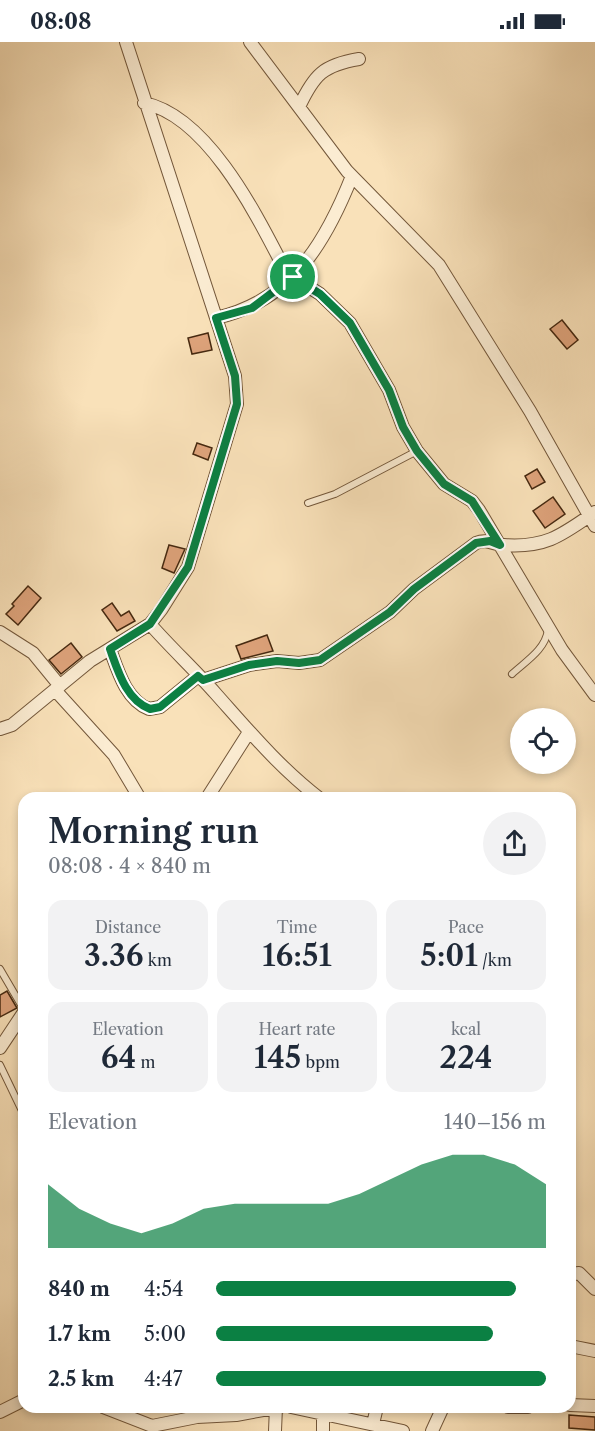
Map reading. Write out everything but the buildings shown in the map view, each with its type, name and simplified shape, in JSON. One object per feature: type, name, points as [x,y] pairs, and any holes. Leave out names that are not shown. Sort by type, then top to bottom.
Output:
[{"type":"street","points":[[0,729],[12,725],[110,649],[150,624],[188,567],[237,404],[235,376],[144,103],[126,42]]},
{"type":"street","points":[[110,649],[128,691],[136,700],[150,709],[160,707],[200,678],[249,665],[277,661],[299,663],[320,660],[390,612],[414,589],[476,543],[490,541],[500,545],[539,545],[593,519],[552,448],[439,266],[352,176],[250,42]]},
{"type":"street","points":[[299,107],[309,86],[322,71],[331,66],[359,59]]},
{"type":"street","points":[[144,103],[169,111],[202,137],[232,178],[282,266],[293,277],[320,294],[350,323],[389,390],[403,427],[417,451],[444,484],[472,501],[562,651],[595,695]]},
{"type":"street","points":[[216,318],[252,308],[293,277],[335,218],[352,176]]},
{"type":"street","points":[[150,624],[285,771],[311,792]]},
{"type":"street","points":[[0,632],[33,653],[57,688],[114,756],[136,792]]},
{"type":"street","points":[[211,792],[249,732]]},
{"type":"street","points":[[0,1048],[18,1020]]},
{"type":"street","points":[[576,1274],[579,1273],[595,1289]]},
{"type":"street","points":[[576,1347],[595,1351]]},
{"type":"street","points":[[0,1412],[18,1403]]},
{"type":"street","points":[[576,1405],[595,1406]]},
{"type":"street","points":[[118,1413],[152,1426],[197,1417],[245,1413]]},
{"type":"street","points":[[275,1431],[277,1413]]},
{"type":"street","points":[[318,1413],[403,1431]]},
{"type":"street","points":[[373,1424],[376,1413]]},
{"type":"street","points":[[432,1431],[440,1413]]},
{"type":"street","points":[[322,1431],[323,1414]]},
{"type":"lane","points":[[308,503],[334,494],[417,451]]},
{"type":"lane","points":[[512,674],[542,645],[548,626]]},
{"type":"lane","points":[[0,969],[18,1000]]},
{"type":"lane","points":[[0,1065],[18,1100]]},
{"type":"route","points":[[293,277],[320,294],[350,323],[389,390],[403,427],[417,451],[444,484],[472,501],[500,545],[483,540],[476,543],[414,589],[390,612],[340,649],[320,660],[312,663],[277,661],[249,665],[203,680],[198,676],[160,707],[150,709],[136,700],[128,691],[110,649],[150,624],[188,567],[237,404],[238,391],[235,376],[216,318],[252,308],[293,277]]}]
